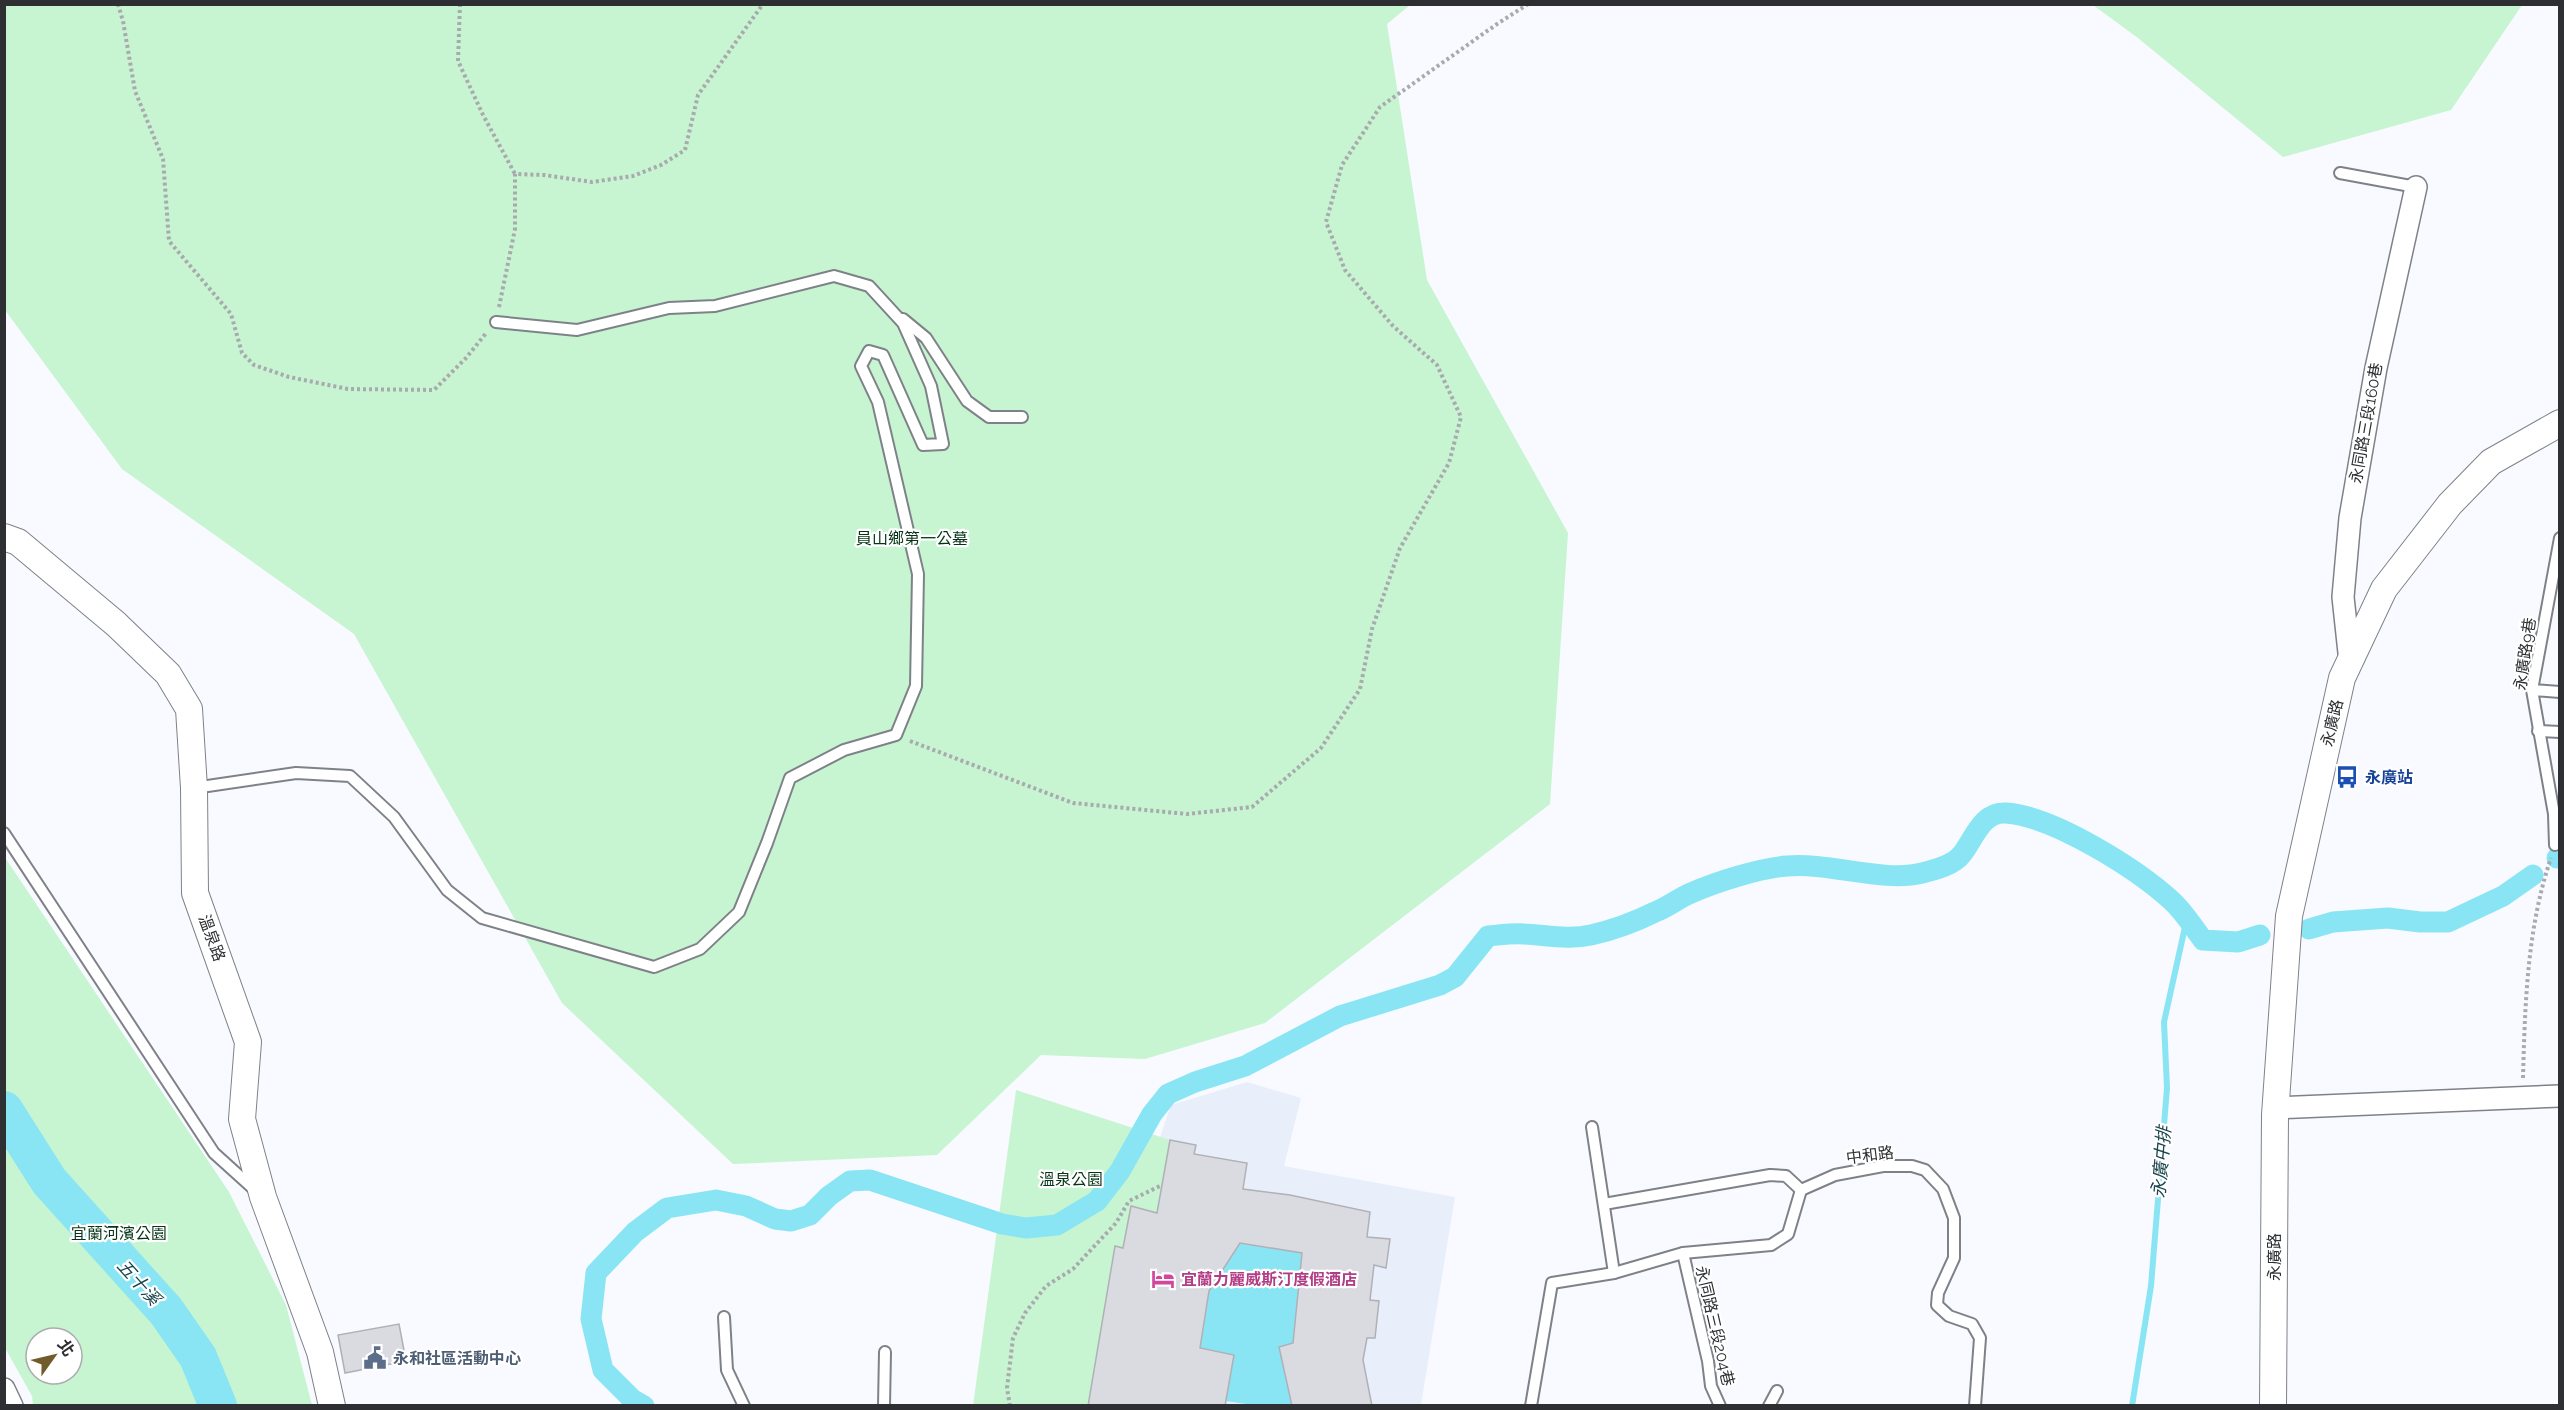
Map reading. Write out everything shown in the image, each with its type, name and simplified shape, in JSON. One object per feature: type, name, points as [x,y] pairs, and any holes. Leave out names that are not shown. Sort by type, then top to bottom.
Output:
[{"type":"street","name":"永同路三段160巷","points":[[2350,662],[2343,597],[2350,518],[2376,368],[2416,187]]},
{"type":"street","name":"永廣路","points":[[2273,1406],[2276,1108],[2289,916],[2342,678],[2384,589],[2450,504],[2491,462],[2559,423]]},
{"type":"street","name":"溫泉路","points":[[4,537],[18,542],[116,624],[168,674],[189,709],[194,788],[195,893],[248,1042],[242,1119],[263,1197],[320,1352],[332,1406]]},
{"type":"street","points":[[2276,1108],[2559,1096]]},
{"type":"street","points":[[4,1389],[12,1406]]},
{"type":"lane","points":[[2340,173],[2416,187]]},
{"type":"lane","points":[[194,788],[296,773],[351,776],[394,817],[447,890],[482,918],[654,967],[700,949],[739,912],[790,778],[844,750],[896,735],[916,686],[918,574],[878,402],[861,366],[869,351],[883,355],[923,445],[943,444],[931,386],[903,323],[869,286],[834,276],[715,306],[669,308],[577,330],[496,322]]},
{"type":"lane","points":[[889,308],[926,338],[968,400],[989,417],[1022,417]]},
{"type":"lane","name":"永廣路9巷","points":[[2555,845],[2557,814],[2538,731],[2532,690],[2559,538]]},
{"type":"lane","points":[[2532,690],[2559,692]]},
{"type":"lane","points":[[2538,731],[2559,732]]},
{"type":"lane","points":[[4,833],[214,1153],[263,1197]]},
{"type":"lane","points":[[1592,1127],[1614,1273]]},
{"type":"lane","name":"中和路","points":[[1801,1190],[1835,1175],[1883,1166],[1912,1166],[1925,1170],[1943,1189],[1954,1218],[1954,1258],[1938,1293],[1937,1305],[1949,1316],[1972,1324],[1980,1338],[1975,1406]]},
{"type":"lane","points":[[1531,1406],[1552,1283],[1614,1273],[1683,1253],[1771,1245],[1788,1234],[1801,1190],[1786,1176],[1770,1175],[1604,1204]]},
{"type":"lane","name":"永同路三段204巷","points":[[1683,1253],[1708,1361],[1711,1386],[1720,1406]]},
{"type":"lane","points":[[724,1317],[728,1370],[744,1406]]},
{"type":"lane","points":[[884,1406],[885,1352]]},
{"type":"lane","points":[[1769,1406],[1777,1391]]},
{"type":"path","points":[[118,4],[135,91],[164,159],[169,241],[231,314],[242,353],[254,365],[289,377],[348,389],[434,390],[466,358],[496,322],[515,229],[515,174],[483,115],[458,61],[460,4]]},
{"type":"path","points":[[515,174],[544,175],[592,182],[633,176],[661,165],[685,150],[698,95],[763,4]]},
{"type":"path","points":[[896,735],[1073,803],[1187,814],[1252,807],[1321,748],[1360,689],[1371,628],[1400,548],[1449,463],[1461,417],[1437,365],[1393,326],[1345,270],[1326,222],[1342,165],[1380,107],[1528,4]]},
{"type":"path","points":[[2522,1097],[2527,972],[2545,875]]},
{"type":"path","points":[[1010,1406],[1007,1388],[1013,1338],[1025,1312],[1046,1286],[1073,1269],[1116,1223],[1129,1201],[1162,1185]]},
{"type":"shaded area","name":"宜蘭力麗威斯汀度假酒店","points":[[1247,1082],[1301,1098],[1284,1166],[1455,1197],[1421,1405],[1088,1406],[1129,1201],[1147,1175],[1171,1105]]},
{"type":"green space","name":"員山鄉第一公墓","points":[[4,5],[1410,5],[1387,24],[1427,280],[1568,533],[1550,804],[1265,1023],[1145,1059],[1041,1055],[937,1155],[733,1164],[562,1003],[354,634],[122,469],[5,310]]},
{"type":"green space","points":[[2093,5],[2522,5],[2451,110],[2283,157],[2138,38]]},
{"type":"green space","name":"宜蘭河濱公園","points":[[4,856],[229,1192],[286,1305],[312,1405],[33,1405],[32,1396],[26,1386],[84,1386],[84,1326],[24,1326],[24,1382],[5,1348]]},
{"type":"green space","name":"溫泉公園","points":[[1016,1090],[1170,1140],[1157,1213],[1131,1206],[1091,1405],[973,1406]]},
{"type":"water","points":[[1240,1243],[1302,1253],[1293,1343],[1279,1348],[1292,1405],[1253,1405],[1226,1401],[1234,1355],[1200,1348],[1209,1291]]},
{"type":"building","name":"宜蘭力麗威斯汀度假酒店","points":[[1170,1140],[1196,1145],[1194,1154],[1247,1163],[1243,1189],[1290,1195],[1370,1212],[1367,1237],[1390,1239],[1386,1268],[1374,1265],[1370,1300],[1379,1301],[1375,1338],[1367,1338],[1363,1360],[1372,1406],[1292,1406],[1279,1347],[1293,1343],[1302,1253],[1240,1243],[1209,1291],[1200,1348],[1234,1355],[1225,1406],[1088,1406],[1115,1246],[1123,1248],[1131,1206],[1157,1213]]},
{"type":"building","name":"永和社區活動中心","points":[[399,1324],[406,1361],[345,1373],[338,1335]]},
{"type":"waterway","points":[[644,1406],[632,1399],[603,1370],[591,1319],[596,1273],[635,1232],[667,1208],[716,1200],[746,1206],[775,1219],[791,1221],[810,1215],[829,1196],[850,1181],[870,1180],[1002,1224],[1026,1228],[1057,1225],[1097,1201],[1120,1171],[1152,1114],[1168,1094],[1195,1082],[1245,1066],[1340,1016],[1440,985],[1455,977],[1488,936],[1591,935],[1640,919],[1713,884],[1776,867],[1820,867],[1891,876],[1922,873],[1938,869],[1959,858],[1985,821],[1991,816],[2006,813],[2025,816],[2070,834],[2094,846],[2138,874],[2172,901],[2203,940],[2238,942],[2260,935]]},
{"type":"waterway","points":[[2309,929],[2333,922],[2388,918],[2420,922],[2448,922],[2503,896],[2533,875]]},
{"type":"waterway","name":"永廣中排","points":[[2132,1406],[2151,1286],[2167,1088],[2164,1022],[2187,918]]},
{"type":"waterway","name":"五十溪","points":[[4,1110],[49,1181],[166,1311],[198,1357],[218,1406]]},
{"type":"place","name":"永廣站","points":[[2347,777]]},
{"type":"place","name":"宜蘭力麗威斯汀度假酒店","points":[[1163,1279]]},
{"type":"place","name":"永和社區活動中心","points":[[375,1358]]}]
